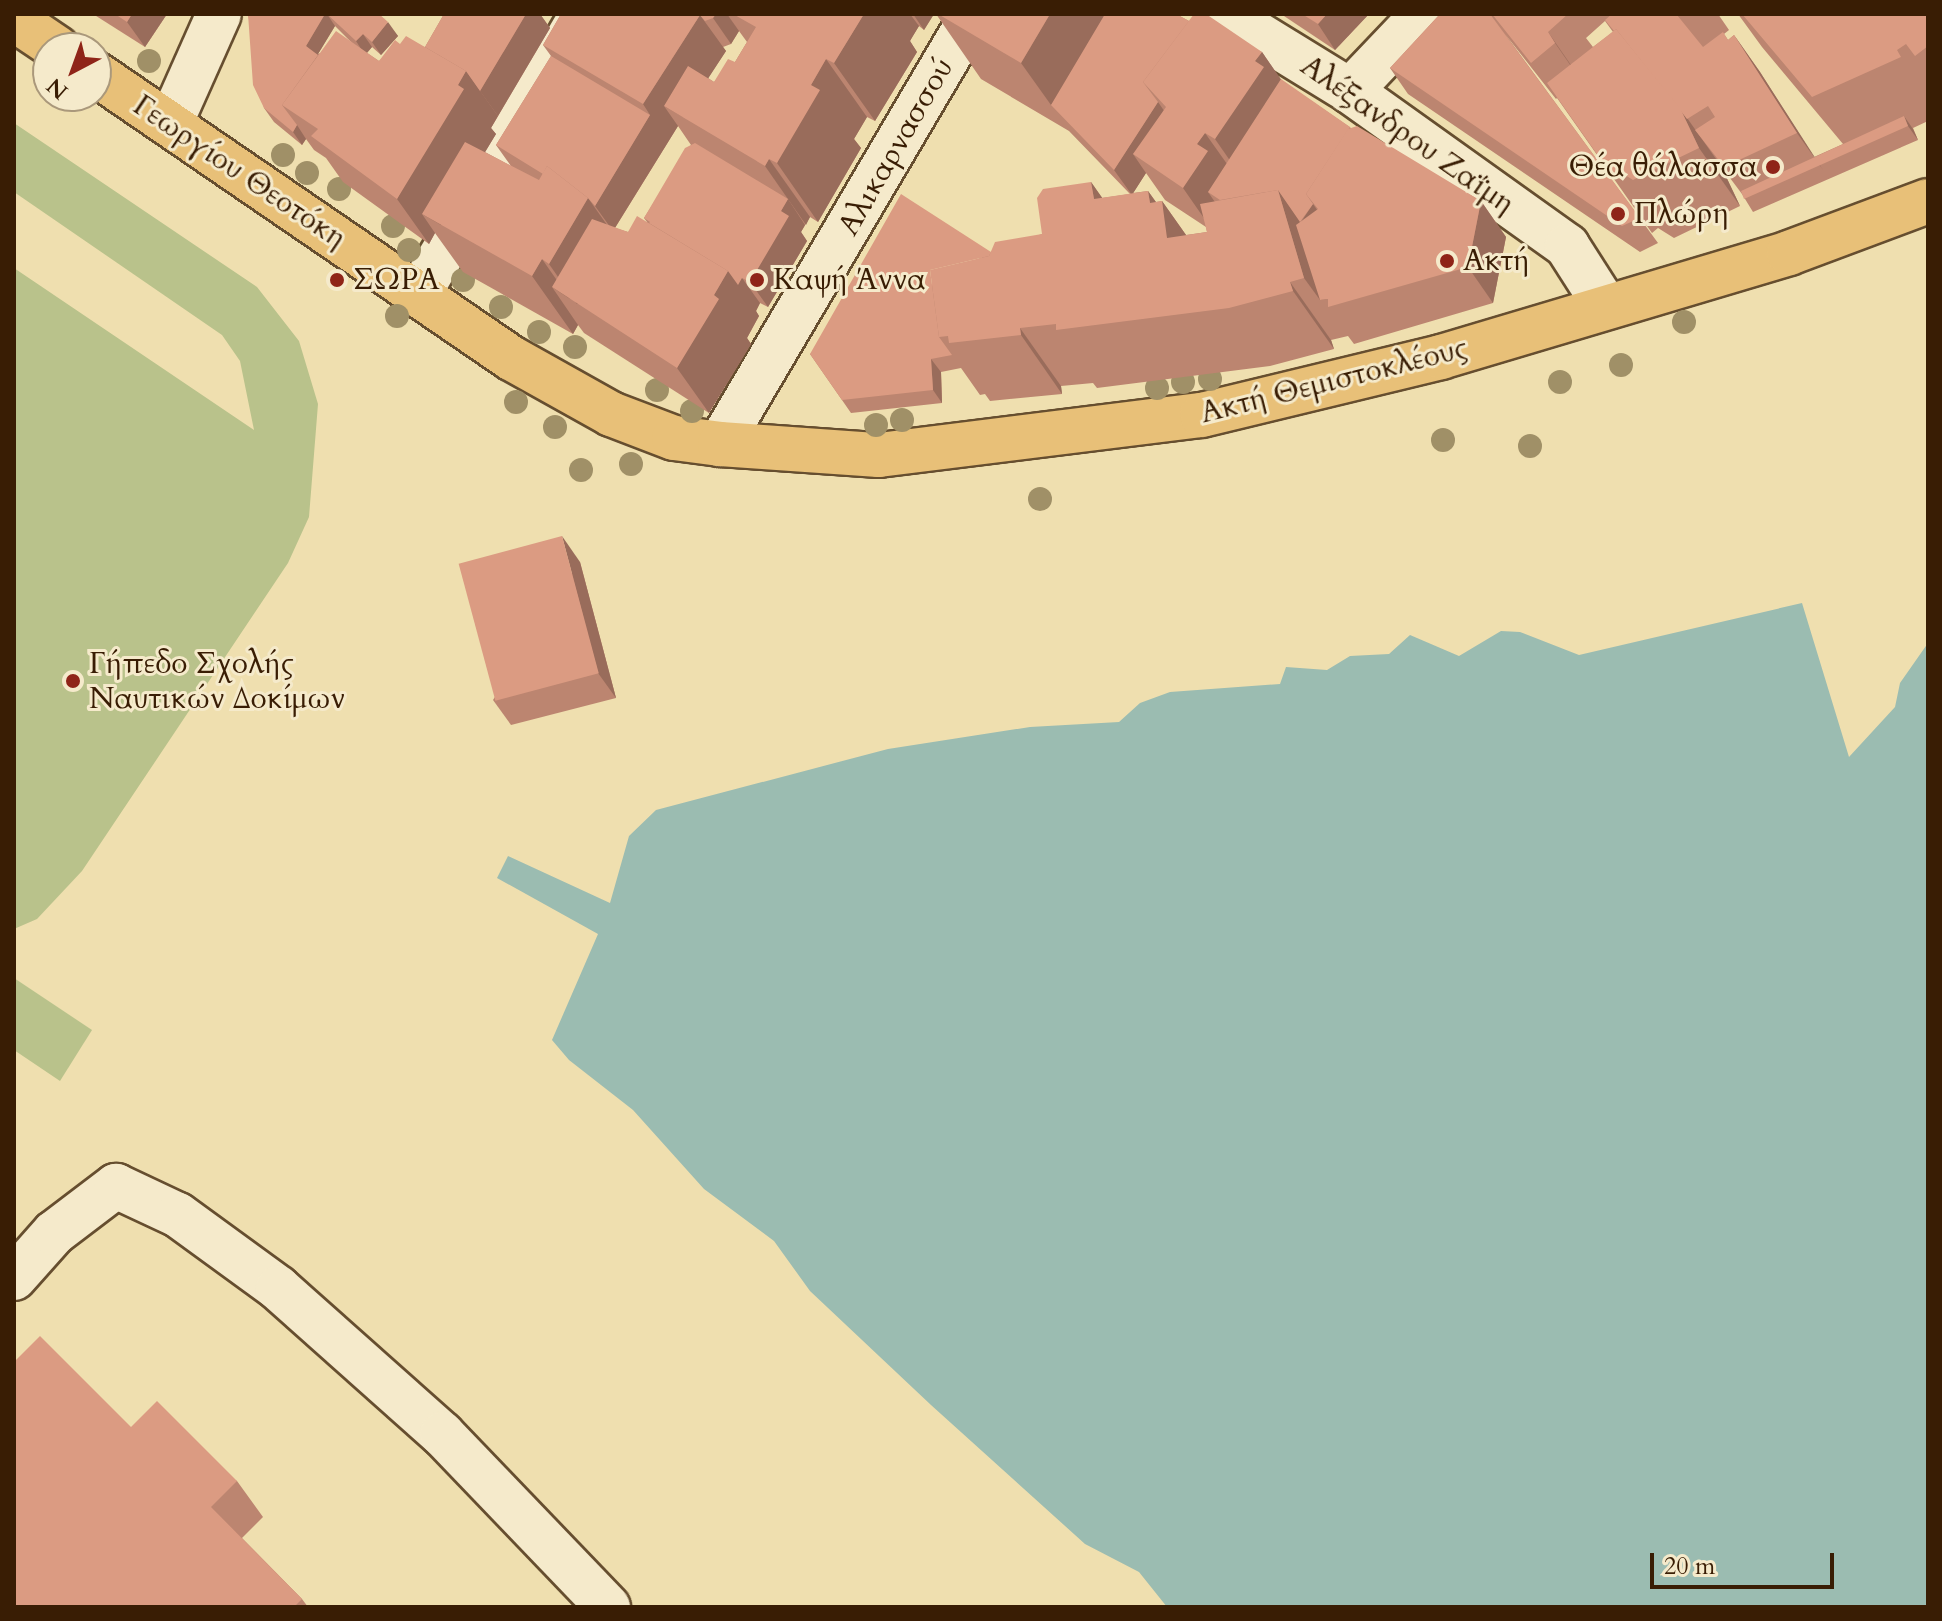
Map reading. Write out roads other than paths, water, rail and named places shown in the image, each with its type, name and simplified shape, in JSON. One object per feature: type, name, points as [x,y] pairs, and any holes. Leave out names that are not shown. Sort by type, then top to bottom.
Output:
[{"type":"main road","points":[[14,19],[33,32]]},
{"type":"main road","name":"Γεωργίου Θεοτόκη","points":[[112,85],[418,295],[611,414],[674,438],[720,444]]},
{"type":"main road","name":"Ακτή Θεμιστοκλέους","points":[[720,444],[879,455],[1202,415],[1441,357],[1789,253],[1928,201]]},
{"type":"street","points":[[170,124],[219,14]]},
{"type":"street","points":[[418,295],[582,14]]},
{"type":"street","name":"Αλικαρνασσού","points":[[720,444],[973,14]]},
{"type":"street","name":"Αλέξανδρου Ζαΐμη","points":[[1225,14],[1350,91],[1567,246],[1606,307]]},
{"type":"street","points":[[1350,91],[1423,14]]},
{"type":"street","points":[[14,1278],[54,1233],[116,1186],[178,1215],[278,1288],[442,1434],[608,1607]]},
{"type":"water","points":[[1802,603],[1849,757],[1895,707],[1900,683],[1928,643],[1928,1607],[1167,1607],[1139,1572],[1085,1544],[931,1405],[810,1291],[774,1241],[704,1189],[633,1110],[569,1060],[552,1040],[598,934],[497,878],[508,856],[610,903],[629,836],[656,810],[888,749],[1030,727],[1119,722],[1140,703],[1170,692],[1280,684],[1286,667],[1327,670],[1350,656],[1389,654],[1410,635],[1459,656],[1501,631],[1520,632],[1579,655]]},
{"type":"place","name":"Θέα θάλασσα","points":[[1773,167]]},
{"type":"place","name":"Πλώρη","points":[[1618,214]]},
{"type":"place","name":"Ακτή","points":[[1447,261]]},
{"type":"place","name":"ΣΩΡΑ","points":[[337,280]]},
{"type":"place","name":"Καψή Άννα","points":[[757,280]]},
{"type":"place","name":"Γήπεδο Σχολής Ναυτικών Δοκίμων","points":[[73,681]]}]
